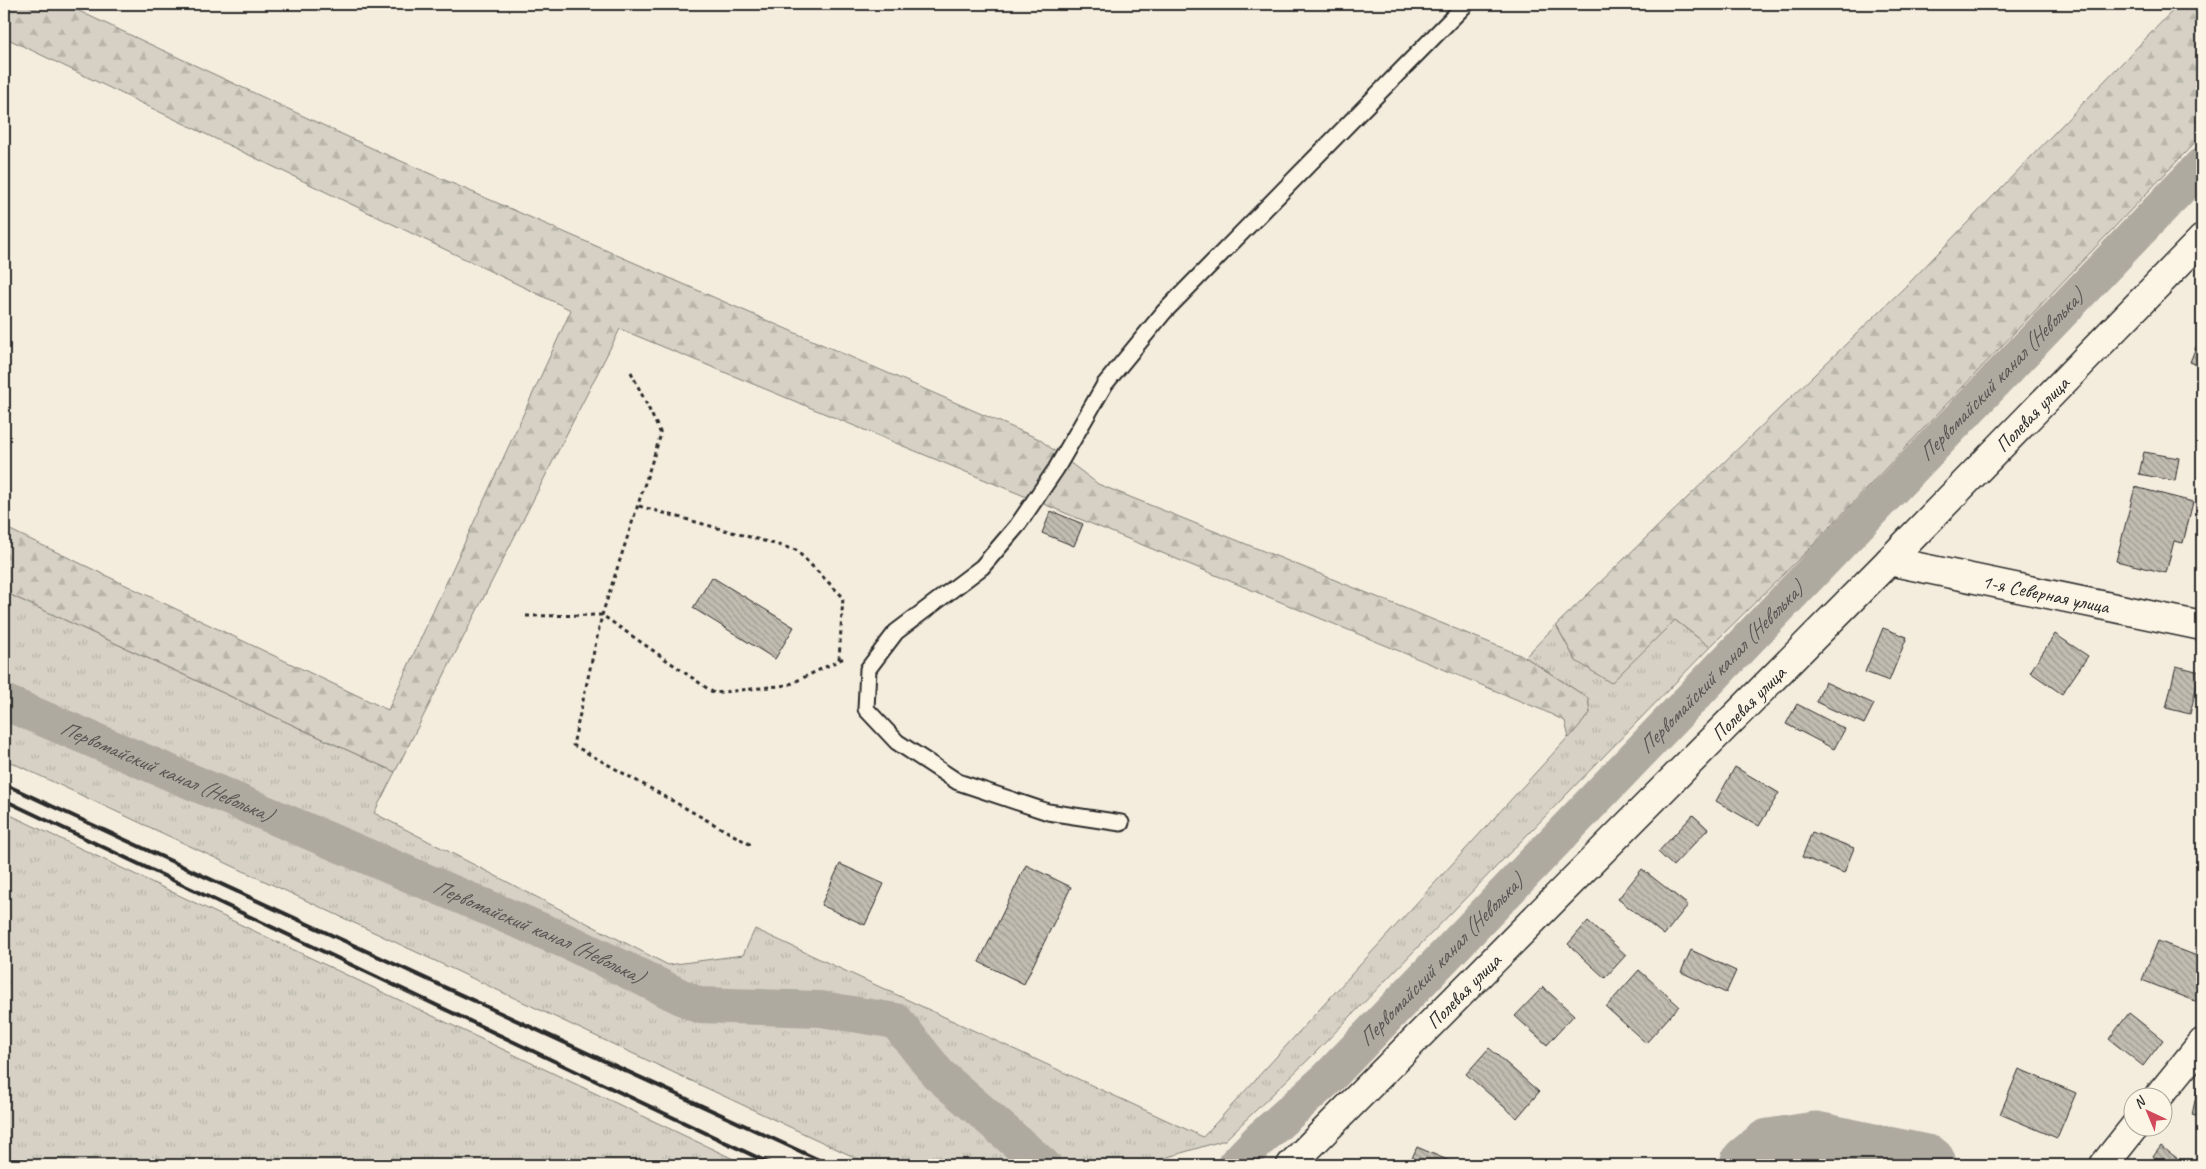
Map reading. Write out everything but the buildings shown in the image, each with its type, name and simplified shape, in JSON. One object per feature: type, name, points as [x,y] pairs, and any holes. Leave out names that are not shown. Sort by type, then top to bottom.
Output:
[{"type":"street","name":"Полевая улица","points":[[1291,1165],[1889,561],[2202,239]]},
{"type":"street","name":"1-я Северная улица","points":[[1889,561],[2202,626]]},
{"type":"street","points":[[2168,1086],[2202,1043]]},
{"type":"street","points":[[2104,1165],[2127,1136]]},
{"type":"lane","points":[[1121,823],[1048,812],[958,782],[897,742],[866,709],[868,669],[896,632],[982,567],[1017,526],[1056,469],[1105,384],[1164,312],[1466,4]]},
{"type":"path","points":[[631,372],[661,434],[602,615],[573,745],[753,846]]},
{"type":"path","points":[[638,506],[796,550],[843,597],[839,660]]},
{"type":"path","points":[[526,616],[602,615],[714,694],[788,685],[847,656]]},
{"type":"green space","points":[[4,4],[64,4],[378,151],[1039,439],[1098,484],[1525,657],[1588,698],[1590,713],[1569,738],[1565,721],[1542,710],[620,329],[395,772],[4,592],[4,527],[388,710],[571,310],[4,37]]},
{"type":"green space","points":[[2179,4],[2202,4],[2202,135],[1812,546],[1710,647],[1675,620],[1611,683],[1576,661],[1556,625],[1911,281]]},
{"type":"green space","points":[[4,592],[395,772],[374,813],[668,965],[743,955],[755,929],[1203,1137],[1590,713],[1588,698],[1525,657],[1556,625],[1576,661],[1675,620],[1710,647],[1313,1055],[1225,1140],[1141,1165],[871,1165],[4,759]]},
{"type":"green space","points":[[4,812],[746,1165],[4,1165]]},
{"type":"waterway","name":"Первомайский канал (Неволька)","points":[[1235,1165],[1260,1139],[1328,1078],[2202,165]]},
{"type":"waterway","name":"Первомайский канал (Неволька)","points":[[4,702],[573,944],[698,1005],[821,1009],[896,1021],[938,1074],[1043,1165]]},
{"type":"waterway","points":[[1750,1165],[1770,1149],[1816,1142],[1926,1165]]},
{"type":"railway","points":[[4,784],[830,1165]]},
{"type":"railway","points":[[4,800],[773,1165]]}]
